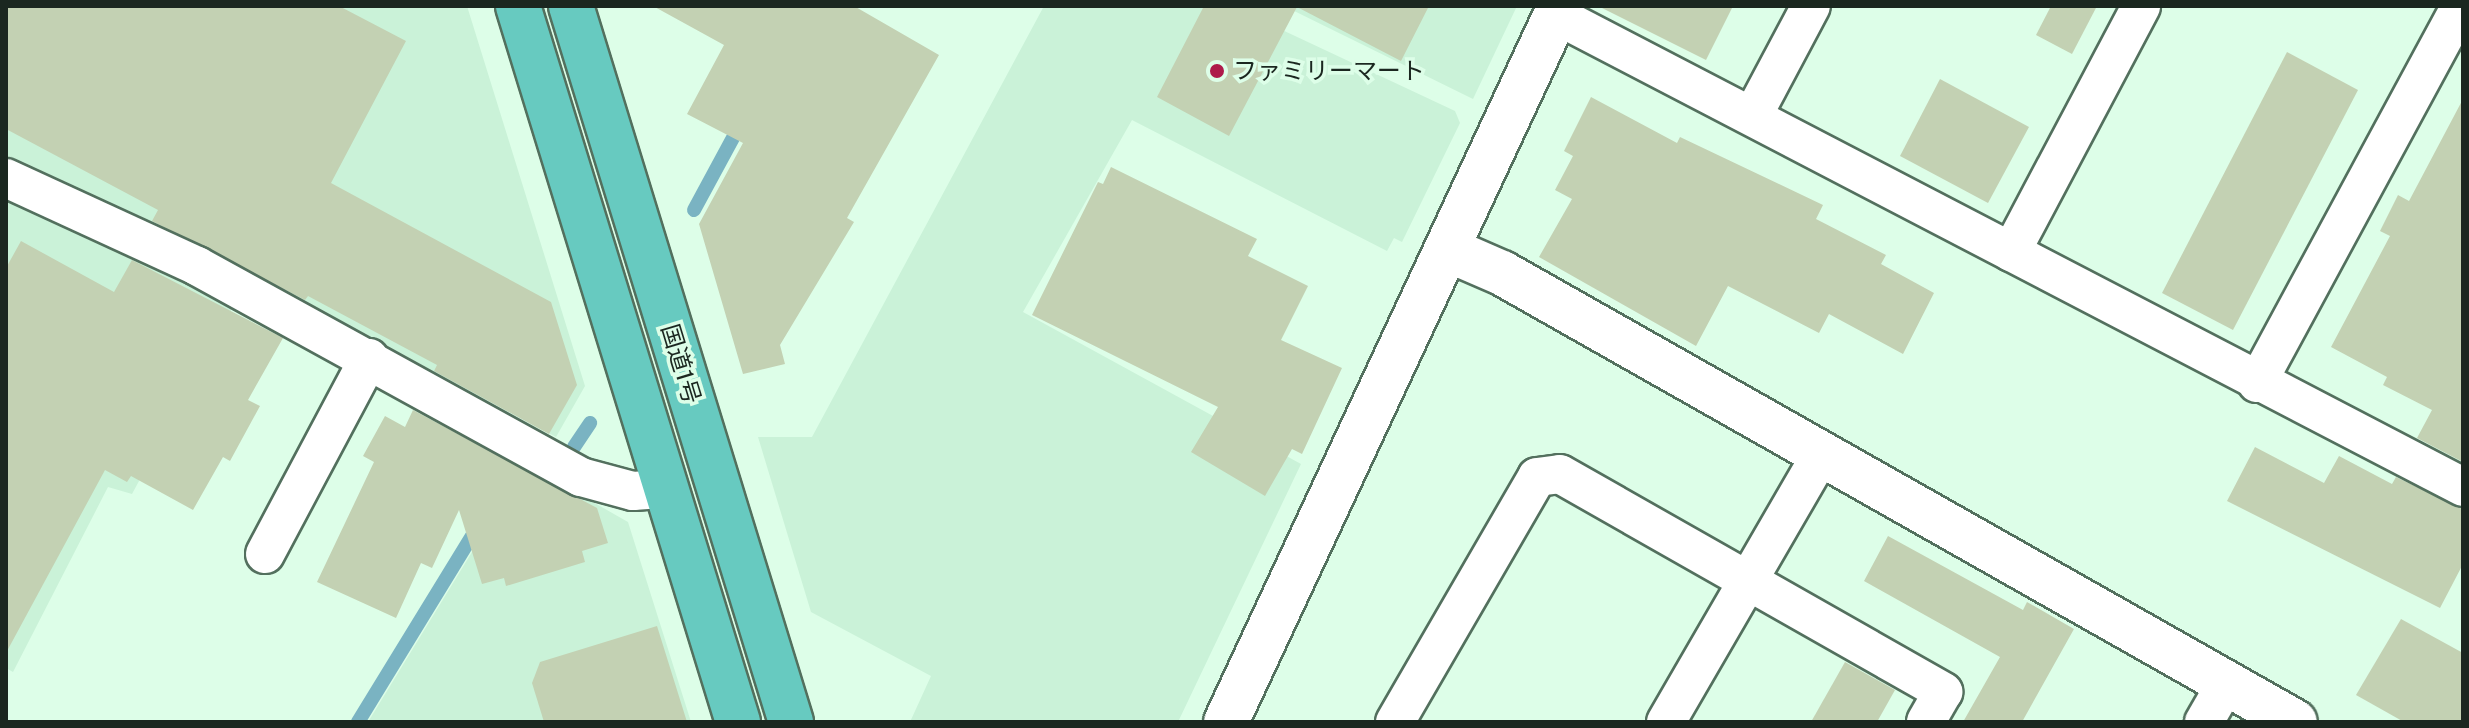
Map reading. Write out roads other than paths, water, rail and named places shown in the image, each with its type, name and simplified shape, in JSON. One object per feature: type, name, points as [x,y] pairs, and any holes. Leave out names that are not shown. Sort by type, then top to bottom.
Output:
[{"type":"highway","points":[[518,6],[738,722]]},
{"type":"highway","name":"国道1号","points":[[571,6],[791,722]]},
{"type":"street","points":[[1753,115],[1811,6]]},
{"type":"street","points":[[2011,252],[2141,6]]},
{"type":"street","points":[[2257,383],[2461,6]]},
{"type":"street","points":[[1226,722],[1558,11],[2257,383],[2463,487]]},
{"type":"street","points":[[6,178],[197,266],[581,477],[633,491],[665,489]]},
{"type":"street","points":[[1449,250],[1502,273],[2295,722]]},
{"type":"street","points":[[265,554],[369,358]]},
{"type":"street","points":[[1666,722],[1822,453]]},
{"type":"street","points":[[1395,722],[1537,477],[1560,474],[1943,692],[1926,722]]},
{"type":"street","points":[[2204,722],[2227,682]]},
{"type":"waterway","points":[[694,210],[741,123]]},
{"type":"waterway","points":[[574,447],[590,423]]},
{"type":"waterway","points":[[358,722],[478,526]]},
{"type":"place","name":"ファミリーマート","points":[[1217,71]]}]
